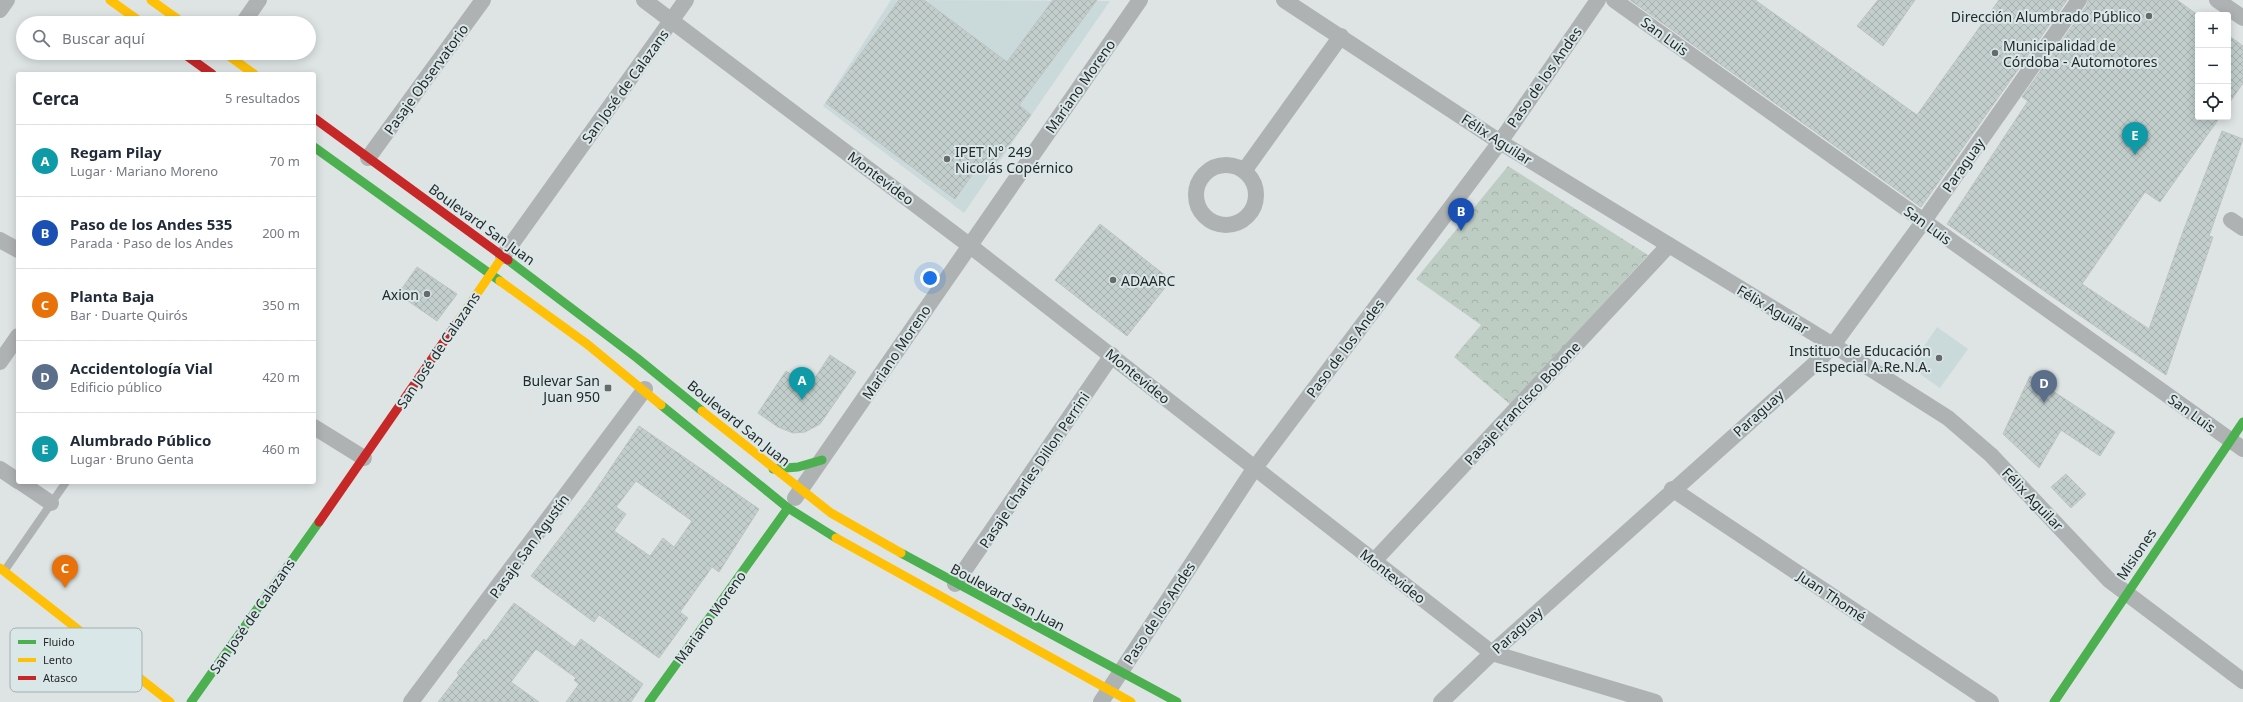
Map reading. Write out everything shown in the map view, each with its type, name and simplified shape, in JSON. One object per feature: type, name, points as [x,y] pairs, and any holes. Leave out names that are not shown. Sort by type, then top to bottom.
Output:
[{"type":"main road","points":[[110,0],[132,16]]},
{"type":"main road","points":[[150,0],[173,16]]},
{"type":"main road","points":[[192,60],[208,72]]},
{"type":"main road","points":[[235,60],[251,72]]},
{"type":"main road","name":"Boulevard San Juan","points":[[316,119],[503,256],[637,358],[773,469],[831,513],[955,584],[1176,702]]},
{"type":"main road","points":[[316,148],[587,344],[645,389],[788,508],[822,530],[1105,696],[1131,702]]},
{"type":"main road","name":"San José de Calazans","points":[[191,702],[364,458],[503,256]]},
{"type":"main road","name":"Misiones","points":[[2054,702],[2125,594],[2237,445],[2243,422]]},
{"type":"main road","points":[[773,469],[798,467],[822,460]]},
{"type":"main road","name":"Mariano Moreno","points":[[649,702],[788,508]]},
{"type":"main road","points":[[2,569],[77,628]]},
{"type":"main road","points":[[142,680],[170,702]]},
{"type":"street","points":[[0,10],[7,0]]},
{"type":"street","points":[[248,16],[259,0]]},
{"type":"street","name":"Pasaje Observatorio","points":[[368,158],[483,0]]},
{"type":"street","name":"Montevideo","points":[[644,0],[969,245],[1112,355],[1254,469],[1374,560],[1492,653],[1655,702]]},
{"type":"street","name":"San José de Calazans","points":[[503,256],[686,0]]},
{"type":"street","name":"Mariano Moreno","points":[[788,508],[1140,0]]},
{"type":"street","name":"Félix Aguilar","points":[[1284,0],[1341,36],[1500,142],[1833,345],[1948,418],[1970,436],[2029,494],[2109,580],[2125,594],[2243,680]]},
{"type":"street","name":"Paso de los Andes","points":[[1105,696],[1254,469],[1500,142],[1598,0]]},
{"type":"street","name":"San Luis","points":[[1614,0],[2237,445]]},
{"type":"street","name":"Paraguay","points":[[1441,702],[1492,653],[1672,489],[1819,360],[1833,345],[1923,222],[2079,0]]},
{"type":"street","points":[[2217,0],[2243,18]]},
{"type":"street","points":[[1244,171],[1341,36]]},
{"type":"street","points":[[210,72],[217,60]]},
{"type":"street","points":[[0,240],[16,249]]},
{"type":"street","name":"Pasaje Francisco Bobone","points":[[1374,560],[1669,245]]},
{"type":"street","points":[[0,362],[16,339]]},
{"type":"street","name":"Pasaje Charles Dillon Perrini","points":[[955,584],[1112,355]]},
{"type":"street","name":"Pasaje San Agustín","points":[[411,702],[645,389]]},
{"type":"street","points":[[316,429],[364,458]]},
{"type":"street","points":[[0,469],[16,479]]},
{"type":"street","points":[[24,484],[52,503]]},
{"type":"street","name":"Juan Thomé","points":[[1672,489],[1991,702]]},
{"type":"lane","points":[[2,569],[65,484]]},
{"type":"shaded area","name":"IPET N° 249 Nicolás Copérnico","points":[[891,0],[1110,1],[964,213],[823,106]]},
{"type":"shaded area","name":"Instituo de Educación Especial A.Re.N.A.","points":[[1937,327],[1968,349],[1940,388],[1910,367]]},
{"type":"green space","points":[[1508,166],[1648,255],[1511,405],[1454,357],[1481,325],[1416,279]]},
{"type":"building","name":"IPET N° 249 Nicolás Copérnico","points":[[899,0],[924,0],[1007,62],[1053,0],[1097,0],[1019,105],[1031,115],[986,175],[977,168],[955,199],[826,103]]},
{"type":"building","points":[[1630,0],[1755,0],[1917,115],[1999,0],[2067,0],[1921,207]]},
{"type":"building","points":[[1878,0],[1915,0],[1883,46],[1857,26]]},
{"type":"building","points":[[2088,0],[2177,0],[2195,13],[2195,120],[2218,120],[2160,202],[2145,192],[2082,284],[2149,329],[2184,229],[2222,131],[2243,139],[2209,236],[2213,237],[2166,375],[1947,224],[2028,101],[2022,97],[2087,5]]},
{"type":"building","points":[[2231,37],[2243,46],[2243,83],[2231,101]]},
{"type":"building","name":"ADAARC","points":[[1100,224],[1171,280],[1127,336],[1055,280]]},
{"type":"building","name":"Axion","points":[[417,267],[457,294],[437,321],[398,294]]},
{"type":"building","points":[[830,355],[856,372],[820,424],[805,432],[793,433],[778,427],[758,413],[786,371],[809,387]]},
{"type":"building","points":[[2030,376],[2115,432],[2100,456],[2061,430],[2039,468],[2003,434]]},
{"type":"building","points":[[639,426],[759,509],[719,572],[712,567],[680,612],[688,618],[659,658],[599,615],[594,622],[531,576],[591,497]],"holes":[[[636,481],[692,521],[674,547],[663,538],[650,556],[614,531],[626,514],[616,507]]]},
{"type":"building","points":[[2066,474],[2086,494],[2071,508],[2051,487]]},
{"type":"building","points":[[514,603],[575,647],[581,639],[643,684],[631,702],[566,702],[579,684],[574,680],[576,678],[536,649],[511,682],[539,702],[438,702],[459,675],[457,673],[484,639],[486,641]]},
{"type":"traffic: fast","points":[[316,148],[500,281]]},
{"type":"traffic: fast","points":[[508,260],[637,358],[702,411]]},
{"type":"traffic: fast","points":[[661,405],[788,508],[836,538]]},
{"type":"traffic: fast","points":[[2054,702],[2243,422]]},
{"type":"traffic: fast","points":[[773,469],[798,467],[822,460]]},
{"type":"traffic: fast","points":[[649,702],[788,508]]},
{"type":"traffic: fast","points":[[191,702],[319,522]]},
{"type":"traffic: fast","points":[[901,553],[1177,702]]},
{"type":"traffic: slow","points":[[110,0],[132,16]]},
{"type":"traffic: slow","points":[[151,0],[173,16]]},
{"type":"traffic: slow","points":[[235,60],[251,72]]},
{"type":"traffic: slow","points":[[456,324],[501,259]]},
{"type":"traffic: slow","points":[[500,281],[587,344],[661,405]]},
{"type":"traffic: slow","points":[[702,411],[831,513],[901,553]]},
{"type":"traffic: slow","points":[[836,538],[1131,702]]},
{"type":"traffic: slow","points":[[0,568],[76,628]]},
{"type":"traffic: slow","points":[[142,680],[170,702]]},
{"type":"traffic: jam","points":[[193,60],[209,72]]},
{"type":"traffic: jam","points":[[316,119],[508,260]]},
{"type":"traffic: jam","points":[[319,522],[456,324]]},
{"type":"place","name":"Dirección Alumbrado Público","points":[[2149,16]]},
{"type":"place","name":"Municipalidad de Córdoba - Automotores","points":[[1995,53]]},
{"type":"place","name":"Alumbrado Público","points":[[2135,155]]},
{"type":"place","name":"IPET N° 249 Nicolás Copérnico","points":[[947,159]]},
{"type":"place","name":"Paso de los Andes 535","points":[[1461,231]]},
{"type":"place","name":"ADAARC","points":[[1113,280]]},
{"type":"place","name":"Axion","points":[[427,294]]},
{"type":"place","name":"Instituo de Educación Especial A.Re.N.A.","points":[[1939,358]]},
{"type":"place","name":"Bulevar San Juan 950","points":[[608,388]]},
{"type":"place","name":"Regam Pilay","points":[[802,400]]},
{"type":"place","name":"Accidentología Vial","points":[[2044,403]]},
{"type":"place","name":"Planta Baja","points":[[65,588]]}]
